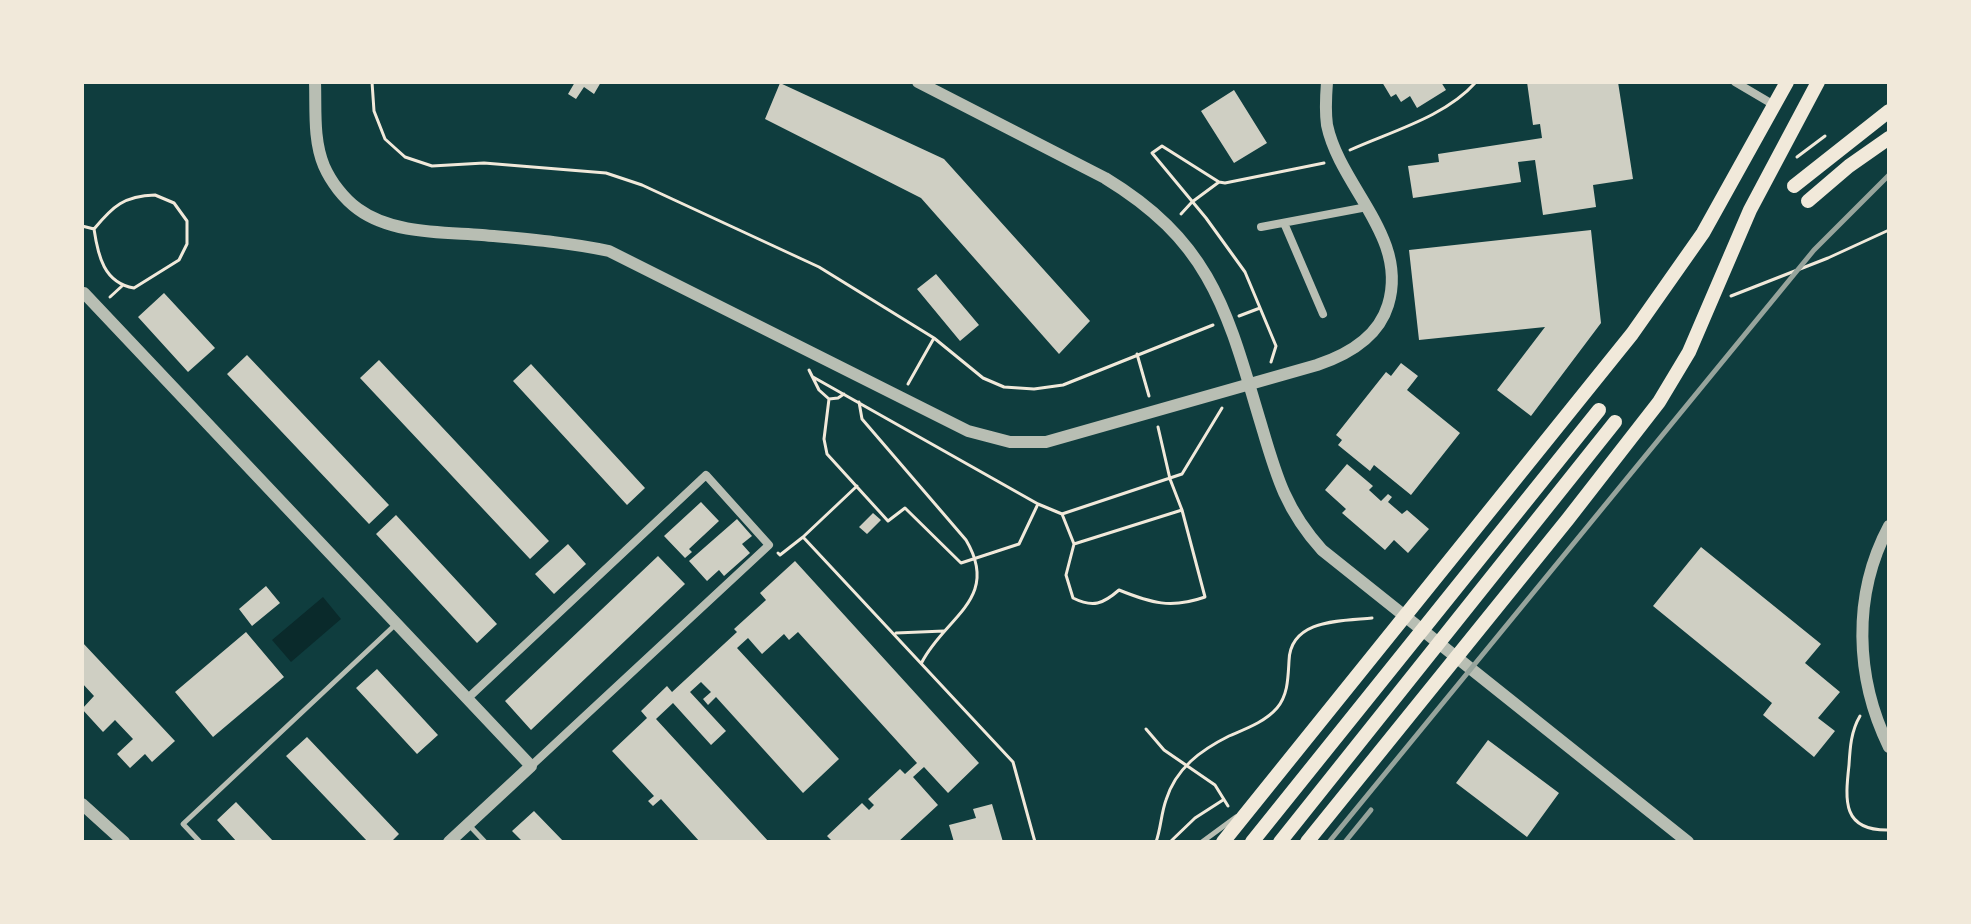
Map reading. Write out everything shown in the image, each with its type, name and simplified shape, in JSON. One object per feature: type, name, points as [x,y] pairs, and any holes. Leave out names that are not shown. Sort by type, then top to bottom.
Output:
[{"type":"main road","points":[[1223,842],[1408,619],[1624,344],[1710,222],[1787,82]]},
{"type":"main road","points":[[1307,842],[1452,654],[1596,484],[1659,402],[1704,322],[1750,210],[1818,82]]},
{"type":"main road","points":[[1794,186],[1889,111]]},
{"type":"main road","points":[[1808,201],[1849,166],[1889,138]]},
{"type":"main road","points":[[1252,842],[1599,410]]},
{"type":"main road","points":[[1280,842],[1615,422]]},
{"type":"street","points":[[315,82],[316,131],[324,166],[338,190],[358,209],[381,221],[413,229],[572,243],[609,251],[968,431],[1010,442],[1046,442],[1339,358],[1376,330],[1392,295],[1393,269],[1386,243],[1348,176],[1327,125],[1327,82]]},
{"type":"street","points":[[918,82],[1105,178],[1158,215],[1186,244],[1223,306],[1277,479],[1291,512],[1304,531],[1322,550],[1688,842]]},
{"type":"street","points":[[1735,82],[1774,105]]},
{"type":"street","points":[[1261,227],[1367,207]]},
{"type":"street","points":[[1284,223],[1323,314]]},
{"type":"street","points":[[83,293],[531,766]]},
{"type":"street","points":[[449,842],[769,545],[706,475],[467,699]]},
{"type":"street","points":[[1889,526],[1870,569],[1862,630],[1866,675],[1889,747]]},
{"type":"street","points":[[82,804],[124,842]]},
{"type":"lane","points":[[200,842],[183,824],[396,624]]},
{"type":"lane","points":[[1202,842],[1256,803]]},
{"type":"lane","points":[[468,824],[485,842]]},
{"type":"path","points":[[372,82],[374,111],[385,139],[405,157],[432,166],[484,163],[606,173],[642,185],[819,267],[934,338],[983,378],[1004,387],[1034,389],[1063,385],[1183,336]]},
{"type":"path","points":[[1350,150],[1443,108],[1476,82]]},
{"type":"path","points":[[1791,162],[1825,136]]},
{"type":"path","points":[[1271,362],[1276,346],[1245,272],[1152,153],[1162,146],[1225,183],[1327,162]]},
{"type":"path","points":[[1181,214],[1219,182]]},
{"type":"path","points":[[155,195],[174,203],[187,221],[187,244],[179,260],[134,288],[122,286],[107,273],[99,259],[94,229],[107,213],[131,196],[155,195]]},
{"type":"path","points":[[82,226],[94,229]]},
{"type":"path","points":[[1731,296],[1889,230]]},
{"type":"path","points":[[901,396],[934,338]]},
{"type":"path","points":[[1137,354],[1143,377]]},
{"type":"path","points":[[806,363],[819,390],[829,399],[844,394]]},
{"type":"path","points":[[813,377],[1038,504],[1062,514],[1182,474],[1222,404]]},
{"type":"path","points":[[829,399],[824,439],[827,454],[888,521],[905,508],[961,563],[1019,544],[1038,504]]},
{"type":"path","points":[[859,402],[862,419],[966,540],[977,559],[976,589],[962,614],[944,631],[922,662]]},
{"type":"path","points":[[1062,514],[1074,544],[1066,575],[1073,598],[1086,604],[1104,604],[1119,590],[1149,602],[1182,605],[1205,597],[1182,510],[1170,479],[1168,461]]},
{"type":"path","points":[[769,545],[780,555],[857,486]]},
{"type":"path","points":[[1074,544],[1182,510]]},
{"type":"path","points":[[803,537],[1013,762],[1035,842]]},
{"type":"path","points":[[1156,842],[1166,799],[1185,765],[1217,743],[1261,721],[1279,706],[1290,673],[1288,661],[1291,648],[1307,629],[1316,624],[1372,618]]},
{"type":"path","points":[[894,633],[944,631]]},
{"type":"path","points":[[1860,716],[1851,737],[1846,793],[1848,810],[1857,822],[1866,827],[1889,830]]},
{"type":"path","points":[[1146,729],[1164,750],[1215,785],[1228,806]]},
{"type":"path","points":[[1170,842],[1195,818],[1224,800]]},
{"type":"water","points":[[323,597],[341,619],[291,662],[272,640]]},
{"type":"building","points":[[575,82],[601,82],[594,94],[584,87],[576,99],[568,94]]},
{"type":"building","points":[[1382,82],[1441,82],[1446,90],[1417,108],[1410,96],[1401,102],[1396,94],[1391,97]]},
{"type":"building","points":[[1527,82],[1618,82],[1633,179],[1593,185],[1596,207],[1543,215],[1535,160],[1518,162],[1521,182],[1413,198],[1408,166],[1439,162],[1438,154],[1542,138],[1540,124],[1533,125]]},
{"type":"building","points":[[780,83],[944,159],[1090,321],[1059,354],[921,198],[765,119]]},
{"type":"building","points":[[1234,90],[1267,143],[1234,163],[1201,111]]},
{"type":"building","points":[[1591,230],[1601,323],[1531,416],[1497,390],[1545,327],[1419,340],[1409,250]]},
{"type":"building","points":[[936,274],[979,325],[960,341],[917,289]]},
{"type":"building","points":[[164,293],[215,348],[188,372],[138,317]]},
{"type":"building","points":[[247,355],[389,505],[369,524],[227,374]]},
{"type":"building","points":[[379,360],[549,541],[530,559],[360,378]]},
{"type":"building","points":[[1401,363],[1418,376],[1407,390],[1460,433],[1411,495],[1374,465],[1370,471],[1338,445],[1342,440],[1336,435],[1386,372],[1391,376]]},
{"type":"building","points":[[531,364],[645,488],[627,505],[513,381]]},
{"type":"building","points":[[1347,464],[1373,486],[1369,490],[1381,501],[1388,494],[1392,497],[1388,502],[1402,514],[1407,510],[1429,529],[1408,553],[1394,540],[1385,550],[1342,513],[1346,509],[1325,490]]},
{"type":"building","points":[[701,502],[719,521],[689,549],[692,552],[685,558],[664,536]]},
{"type":"building","points":[[873,513],[881,520],[867,534],[859,527]]},
{"type":"building","points":[[396,515],[497,624],[477,643],[376,534]]},
{"type":"building","points":[[737,519],[752,536],[742,544],[750,553],[724,576],[719,570],[707,581],[689,561]]},
{"type":"building","points":[[568,544],[586,564],[554,594],[535,574]]},
{"type":"building","points":[[1701,547],[1821,644],[1805,663],[1840,692],[1818,718],[1835,731],[1814,757],[1763,715],[1772,703],[1653,606]]},
{"type":"building","points":[[658,556],[685,584],[531,730],[505,701]]},
{"type":"building","points":[[795,561],[979,763],[948,793],[924,767],[913,777],[938,805],[898,842],[833,842],[827,836],[862,803],[869,810],[874,805],[868,799],[900,769],[905,774],[917,763],[798,632],[789,640],[784,634],[762,654],[748,638],[737,648],[839,759],[803,793],[716,697],[708,705],[703,699],[711,692],[701,682],[690,692],[726,731],[711,745],[673,703],[656,719],[769,842],[700,842],[661,799],[653,806],[648,801],[654,796],[612,751],[647,718],[641,711],[667,686],[672,692],[737,632],[734,629],[766,600],[760,593]]},
{"type":"building","points":[[266,586],[280,603],[252,626],[239,609]]},
{"type":"building","points":[[246,632],[284,677],[213,737],[175,692]]},
{"type":"building","points":[[82,642],[175,741],[152,762],[145,754],[130,768],[117,754],[133,739],[115,720],[103,732],[82,709],[94,696],[82,683]]},
{"type":"building","points":[[377,669],[438,735],[417,754],[356,688]]},
{"type":"building","points":[[307,737],[399,834],[391,842],[368,842],[286,756]]},
{"type":"building","points":[[1488,740],[1559,793],[1527,837],[1456,783]]},
{"type":"building","points":[[236,802],[274,842],[237,842],[217,820]]},
{"type":"building","points":[[992,804],[1003,842],[954,842],[949,825],[976,818],[973,809]]},
{"type":"building","points":[[534,811],[564,842],[523,842],[512,831]]},
{"type":"railway","points":[[1329,842],[1814,250],[1889,175]]},
{"type":"railway","points":[[1345,842],[1371,810]]}]
